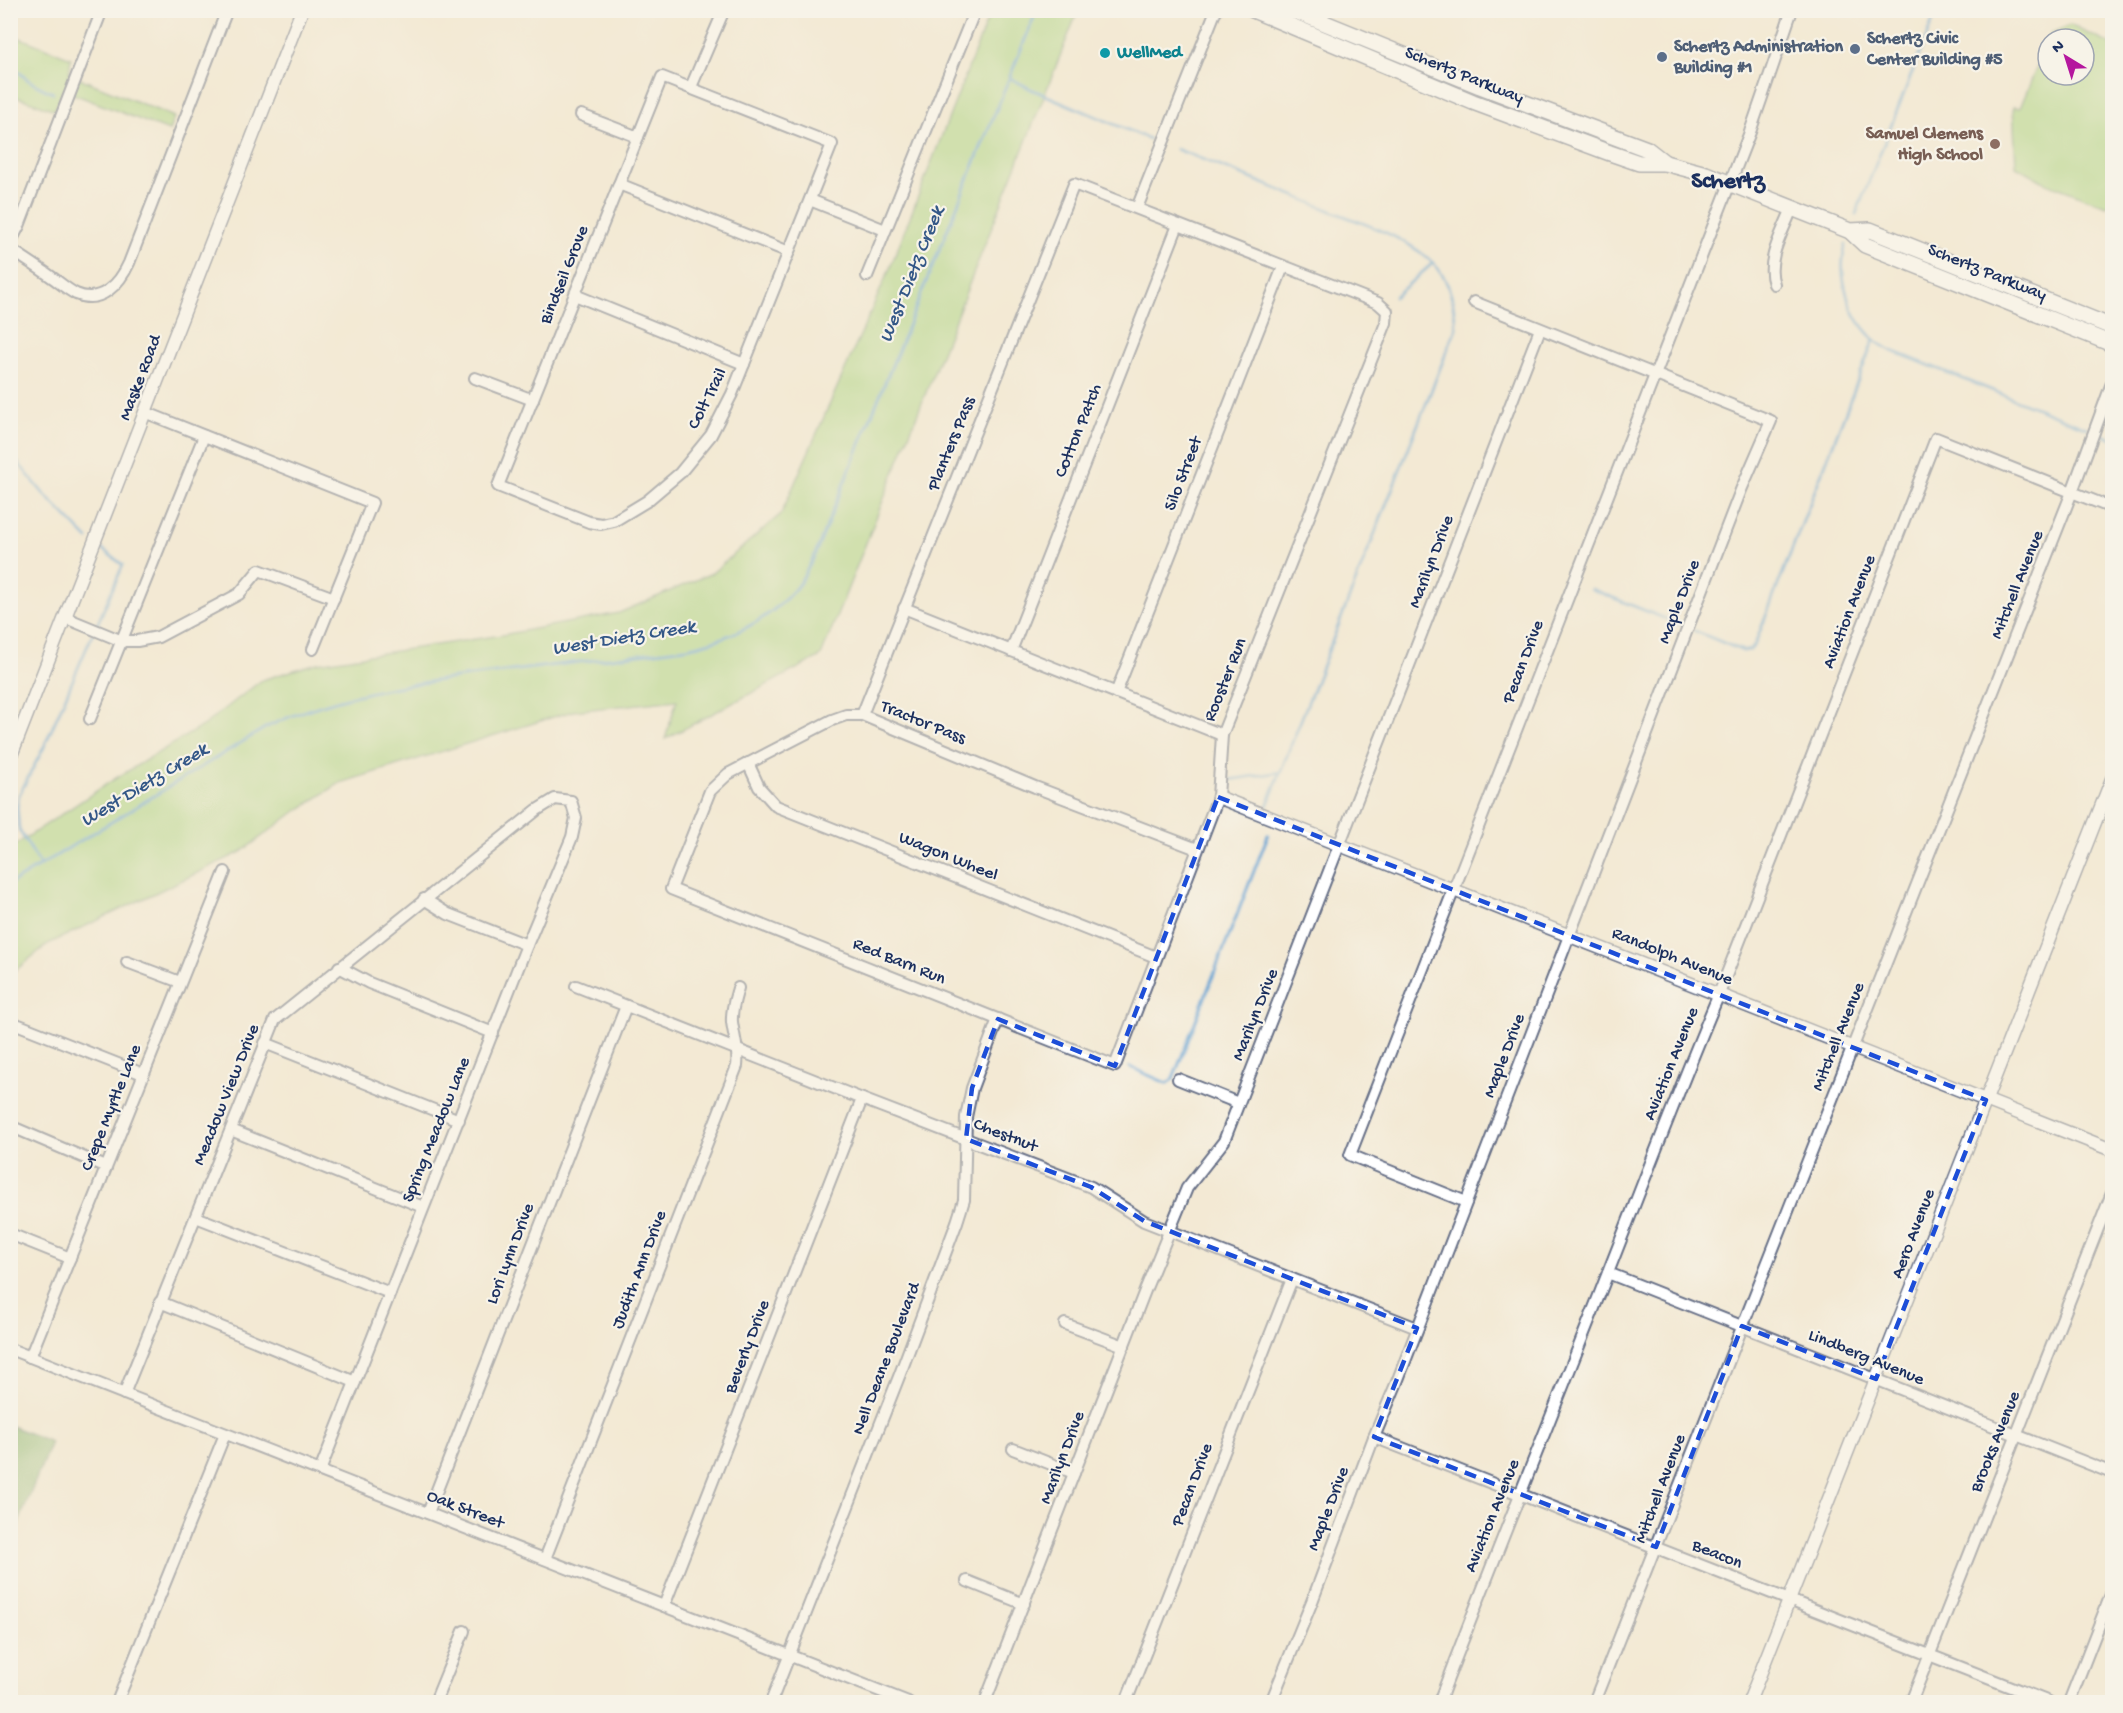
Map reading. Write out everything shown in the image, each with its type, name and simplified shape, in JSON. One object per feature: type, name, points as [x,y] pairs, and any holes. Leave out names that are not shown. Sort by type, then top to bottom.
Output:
[{"type":"main road","name":"Schertz Parkway","points":[[1253,10],[1274,14],[1419,62],[1573,120],[1647,149],[1665,162],[1730,183],[1850,231],[1865,245],[2112,344]]},
{"type":"main road","name":"Schertz Parkway","points":[[1293,10],[1323,31],[1413,76],[1473,102],[1639,163],[1665,162]]},
{"type":"main road","points":[[1413,76],[1419,62]]},
{"type":"main road","points":[[1473,102],[1480,86]]},
{"type":"main road","points":[[1566,135],[1573,120]]},
{"type":"main road","points":[[1610,153],[1618,138]]},
{"type":"main road","name":"Schertz Parkway","points":[[1850,231],[1870,230],[2112,327]]},
{"type":"street","points":[[10,243],[23,216],[102,10]]},
{"type":"street","points":[[10,249],[75,294],[84,297],[100,295],[116,285],[124,275],[129,263],[226,10]]},
{"type":"street","name":"Maske Road","points":[[10,758],[147,413],[302,10]]},
{"type":"street","points":[[691,87],[724,10]]},
{"type":"street","points":[[867,276],[975,10]]},
{"type":"street","points":[[1216,10],[1137,208],[1283,267]]},
{"type":"street","name":"Pecan Drive","points":[[1466,1202],[1350,1155],[1730,183],[1782,44],[1792,10]]},
{"type":"street","name":"Bindseil Grove","points":[[498,486],[662,77],[691,87]]},
{"type":"street","name":"Colt Trail","points":[[498,486],[589,522],[608,523],[622,518],[662,489],[696,455],[723,414],[832,144],[691,87]]},
{"type":"street","points":[[581,115],[638,137]]},
{"type":"street","points":[[619,184],[789,252]]},
{"type":"street","name":"Planters Pass","points":[[862,715],[1074,184],[1137,208]]},
{"type":"street","points":[[810,200],[885,230]]},
{"type":"street","points":[[1774,284],[1771,275],[1772,261],[1792,208]]},
{"type":"street","name":"Cotton Patch","points":[[1011,651],[1178,225]]},
{"type":"street","points":[[1865,245],[1870,230]]},
{"type":"street","points":[[1930,271],[1936,256]]},
{"type":"street","name":"Rooster Run","points":[[1115,1066],[1218,797],[1222,735],[1386,323],[1387,311],[1378,303],[1283,267]]},
{"type":"street","name":"Silo Street","points":[[1116,693],[1283,267]]},
{"type":"street","points":[[575,295],[744,364]]},
{"type":"street","points":[[1474,302],[1655,376]]},
{"type":"street","name":"Marilyn Drive","points":[[985,1702],[1187,1188],[1224,1140],[1539,329]]},
{"type":"street","name":"Maple Drive","points":[[1271,1702],[1313,1599],[1741,490],[1770,421],[1655,376]]},
{"type":"street","points":[[475,378],[532,400]]},
{"type":"street","name":"Mitchell Avenue","points":[[1594,1702],[2072,492],[2112,383]]},
{"type":"street","points":[[147,413],[372,503],[313,649]]},
{"type":"street","points":[[90,720],[204,436]]},
{"type":"street","name":"Aviation Avenue","points":[[1439,1702],[1501,1538],[1608,1274],[1682,1081],[1719,994],[1936,438],[2072,492]]},
{"type":"street","points":[[2072,492],[2112,508]]},
{"type":"street","points":[[66,618],[122,641],[158,637],[239,594],[259,570],[334,598]]},
{"type":"street","points":[[904,608],[1222,735]]},
{"type":"street","name":"Tractor Pass","points":[[671,889],[710,791],[728,774],[846,715],[862,715],[1035,787],[1197,849]]},
{"type":"street","name":"Wagon Wheel","points":[[748,764],[759,787],[776,806],[1156,957]]},
{"type":"street","name":"Aero Avenue","points":[[1749,1702],[2112,779]]},
{"type":"street","name":"Randolph Avenue","points":[[1218,797],[2112,1150]]},
{"type":"street","name":"Meadow View Drive","points":[[124,1394],[275,1020],[282,1012],[537,810],[555,799],[571,801]]},
{"type":"street","name":"Spring Meadow Lane","points":[[320,1471],[527,945],[572,837],[576,818],[571,801]]},
{"type":"street","name":"Crepe Myrtle Lane","points":[[30,1357],[225,872]]},
{"type":"street","name":"Red Barn Run","points":[[671,889],[1115,1066]]},
{"type":"street","points":[[424,899],[448,914],[527,945]]},
{"type":"street","points":[[127,962],[180,982]]},
{"type":"street","points":[[339,968],[493,1033]]},
{"type":"street","name":"Chestnut","points":[[576,987],[1091,1187],[1136,1216],[1417,1329]]},
{"type":"street","name":"Judith Ann Drive","points":[[545,1559],[736,1066],[732,1020],[738,988]]},
{"type":"street","name":"Lori Lynn Drive","points":[[428,1514],[626,1006]]},
{"type":"street","name":"Nell Deane Boulevard","points":[[771,1702],[957,1222],[964,1200],[966,1117],[972,1088],[998,1019]]},
{"type":"street","points":[[19,1025],[143,1074]]},
{"type":"street","points":[[265,1043],[459,1120]]},
{"type":"street","points":[[1178,1079],[1238,1103]]},
{"type":"street","name":"Beverly Drive","points":[[664,1606],[862,1099]]},
{"type":"street","points":[[10,1126],[106,1167]]},
{"type":"street","points":[[231,1130],[423,1207]]},
{"type":"street","name":"Brooks Avenue","points":[[1911,1702],[2112,1193]]},
{"type":"street","points":[[196,1217],[390,1293]]},
{"type":"street","points":[[10,1234],[70,1258]]},
{"type":"street","name":"Lindberg Avenue","points":[[1608,1274],[2112,1473]]},
{"type":"street","name":"Pecan Drive","points":[[1126,1702],[1292,1279]]},
{"type":"street","points":[[160,1302],[355,1382]]},
{"type":"street","points":[[1065,1324],[1124,1346]]},
{"type":"street","name":"Oak Street","points":[[10,1349],[908,1702]]},
{"type":"street","points":[[117,1702],[225,1434]]},
{"type":"street","name":"Beacon","points":[[1374,1437],[1656,1547],[1788,1602],[2049,1702]]},
{"type":"street","points":[[1013,1449],[1074,1473]]},
{"type":"street","points":[[967,1581],[1024,1604]]},
{"type":"street","points":[[2069,1702],[2112,1592]]},
{"type":"street","points":[[435,1702],[464,1631]]},
{"type":"highlighted area","points":[[1218,797],[1986,1100],[1876,1379],[1742,1326],[1656,1547],[1374,1437],[1417,1328],[1144,1221],[1091,1187],[966,1139],[972,1088],[998,1019],[1115,1066]]},
{"type":"green space","points":[[991,10],[1078,11],[821,656],[665,739],[677,700],[573,711],[340,783],[292,814],[241,852],[48,944],[11,974],[11,848],[113,780],[204,725],[262,680],[317,663],[502,635],[619,613],[712,573],[781,514],[890,268]]},
{"type":"green space","points":[[10,34],[71,58],[69,74],[174,117],[169,131],[63,90],[55,110],[11,95]]},
{"type":"green space","points":[[2096,37],[2112,45],[2112,203],[2106,206],[2044,182],[2016,166],[2013,107],[2020,108],[2036,69],[2036,87],[2096,87]]},
{"type":"green space","points":[[11,1426],[51,1442],[11,1542]]},
{"type":"waterway","name":"West Dietz Creek","points":[[10,884],[265,728],[292,716],[349,697],[406,685],[686,648],[717,640],[746,628],[784,601],[803,578],[814,557],[1037,10]]},
{"type":"waterway","points":[[1856,214],[1937,10]]},
{"type":"waterway","points":[[10,61],[29,80],[53,93]]},
{"type":"waterway","points":[[1010,78],[1149,139]]},
{"type":"waterway","points":[[1176,149],[1371,226],[1411,246],[1440,271],[1451,294],[1454,311],[1456,328],[1267,806]]},
{"type":"waterway","points":[[1846,244],[1843,269],[1847,296],[1852,309],[1866,331],[1878,343],[1890,350],[2087,428]]},
{"type":"waterway","points":[[1394,297],[1433,263]]},
{"type":"waterway","points":[[1695,631],[1743,651],[1750,650],[1755,644],[1874,339]]},
{"type":"waterway","points":[[2101,434],[2112,439]]},
{"type":"waterway","points":[[10,453],[43,493],[88,539]]},
{"type":"waterway","points":[[96,627],[123,565],[102,549]]},
{"type":"waterway","points":[[1591,589],[1681,625]]},
{"type":"waterway","points":[[41,866],[19,830],[17,807],[19,795],[44,747],[93,633]]},
{"type":"waterway","points":[[1223,781],[1281,772]]},
{"type":"waterway","points":[[1130,1067],[1167,1083],[1173,1079],[1268,835]]},
{"type":"place","name":"Schertz Civic Center Building #5","points":[[1855,49]]},
{"type":"place","name":"WellMed","points":[[1105,53]]},
{"type":"place","name":"Schertz Administration Building #1","points":[[1662,57]]},
{"type":"place","name":"Samuel Clemens High School","points":[[1995,144]]},
{"type":"district","name":"Schertz","points":[[1728,182]]}]
